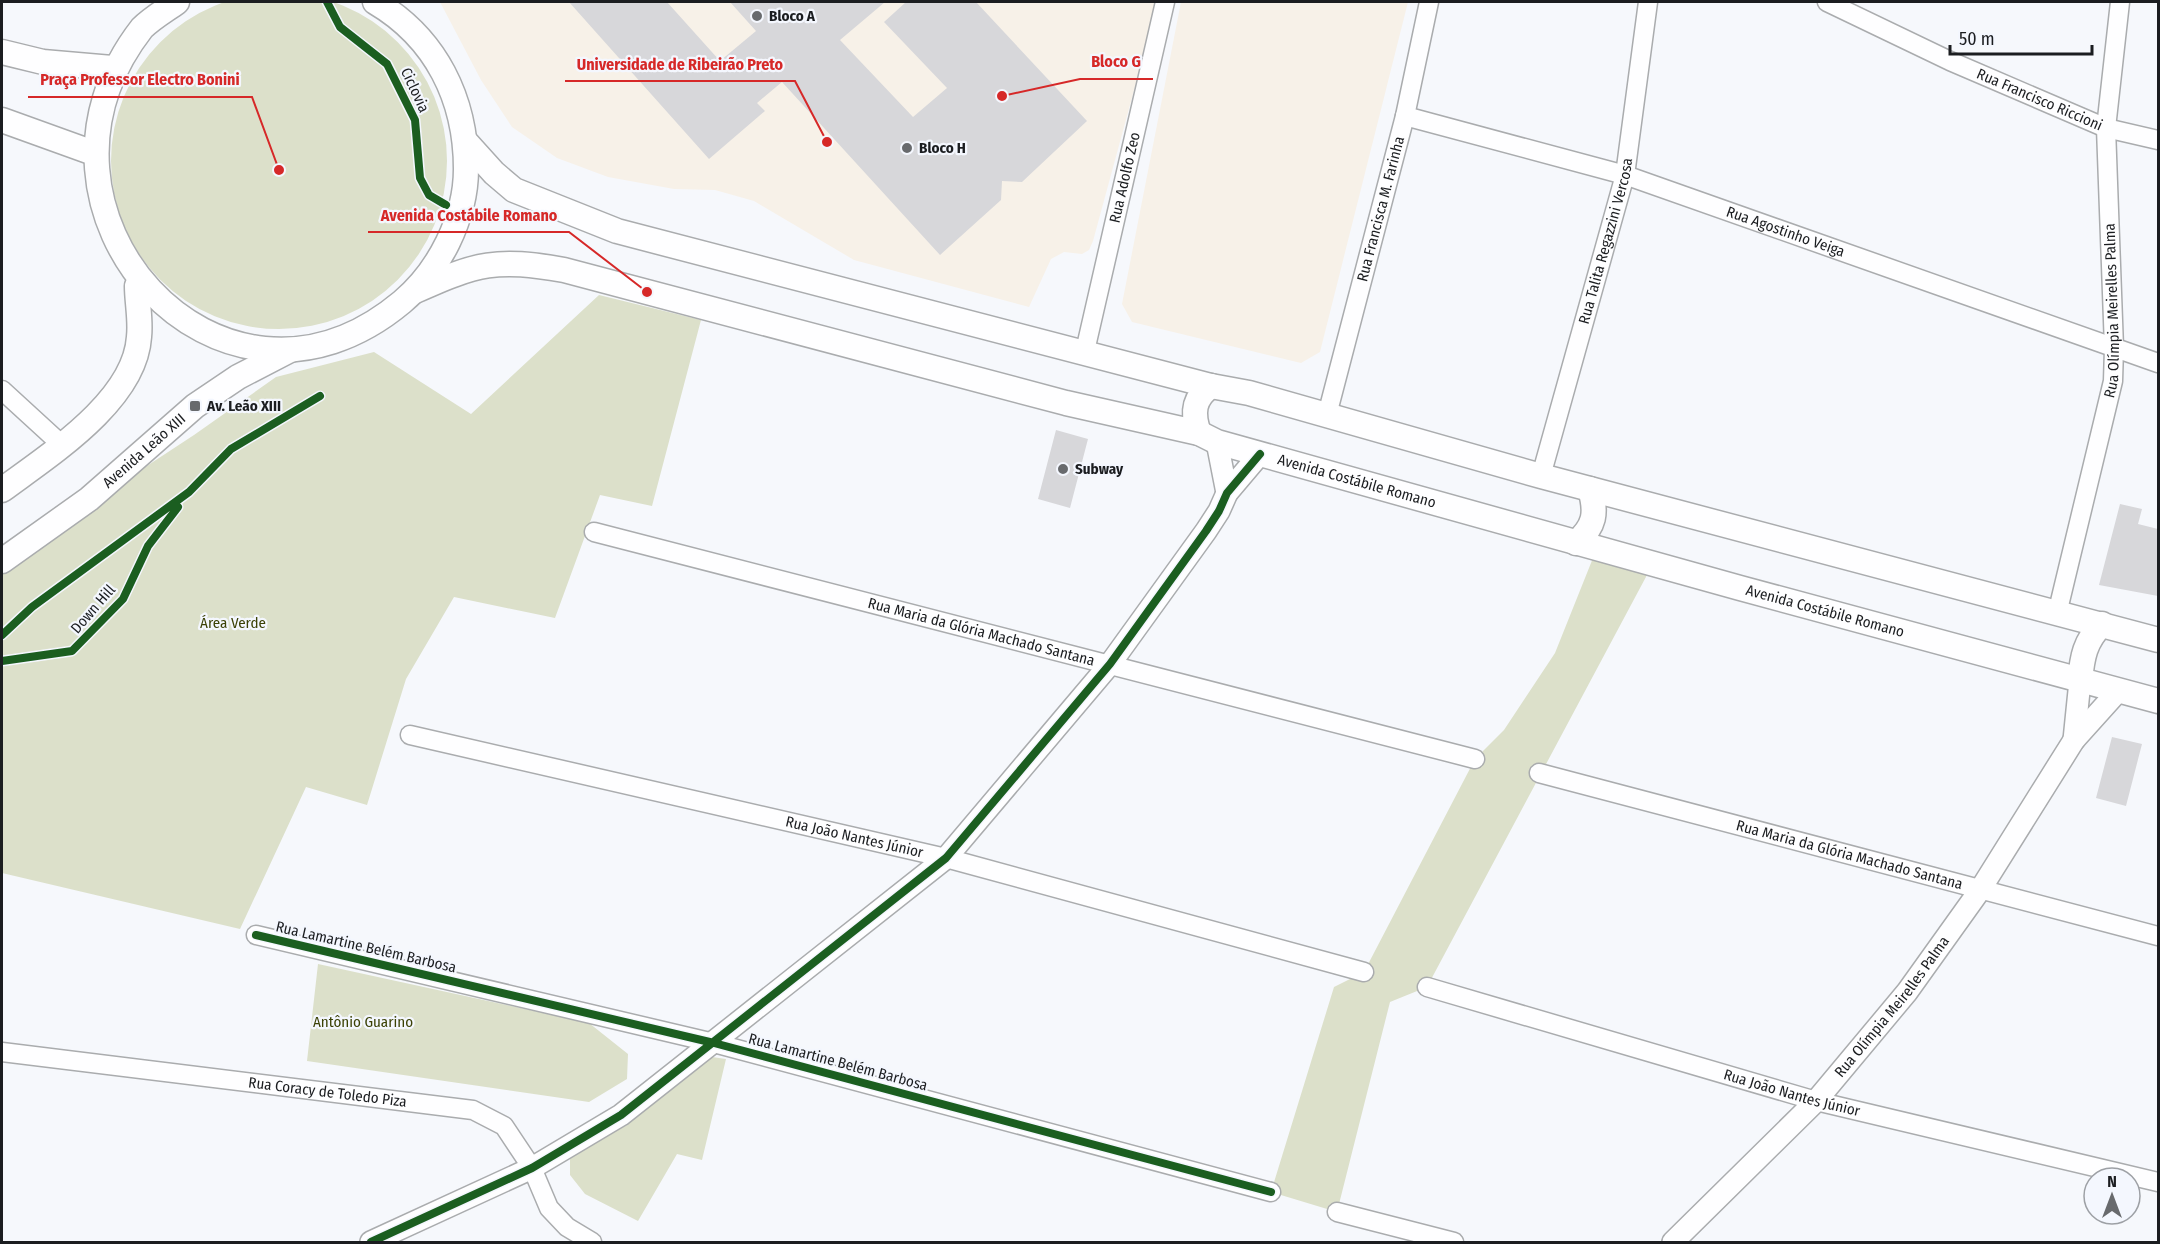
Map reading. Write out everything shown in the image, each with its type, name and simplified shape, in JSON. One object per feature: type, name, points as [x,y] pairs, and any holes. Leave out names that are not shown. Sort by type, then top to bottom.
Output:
[{"type":"main road","points":[[177,2],[144,27],[112,68],[95,108],[88,151],[89,184],[96,216],[108,246],[136,286],[159,308],[200,333],[245,346],[293,348],[342,338],[387,315],[415,291],[445,250],[459,216],[466,179],[466,142],[459,106],[445,72],[425,41],[398,8],[375,2]]},
{"type":"main road","points":[[2,52],[43,62],[112,68]]},
{"type":"main road","points":[[2,120],[88,151]]},
{"type":"main road","points":[[466,142],[494,173],[514,190],[617,231],[1085,351],[1211,386],[1249,393],[1541,476],[2158,640]]},
{"type":"main road","name":"Avenida Costábile Romano","points":[[415,291],[463,270],[494,263],[524,263],[564,270],[1055,400],[1208,438],[1576,543],[2158,701]]},
{"type":"main road","points":[[2,490],[62,445],[104,406],[130,373],[140,337],[136,286]]},
{"type":"main road","name":"Avenida Leão XIII","points":[[2,561],[89,499],[195,406],[238,377],[293,348]]},
{"type":"main road","points":[[1208,438],[1194,409],[1199,396],[1211,386]]},
{"type":"main road","points":[[1576,543],[1593,524],[1596,509],[1590,489]]},
{"type":"main road","points":[[2080,681],[2086,645],[2102,624]]},
{"type":"street","name":"Rua Adolfo Zeo","points":[[1085,351],[1165,2]]},
{"type":"street","name":"Rua Francisca M. Farinha","points":[[1327,415],[1406,116],[1429,2]]},
{"type":"street","name":"Rua Talita Regazzini Vercosa","points":[[1541,476],[1625,175],[1648,2]]},
{"type":"street","name":"Rua Francisco Riccioni","points":[[1827,2],[1950,61],[2106,128],[2158,141]]},
{"type":"street","name":"Rua Olímpia Meirelles Palma","points":[[2057,614],[2113,381],[2115,348],[2106,128],[2120,2]]},
{"type":"street","name":"Rua Agostinho Veiga","points":[[1406,116],[1625,175],[2158,363]]},
{"type":"street","points":[[2,390],[62,445]]},
{"type":"street","points":[[1208,438],[1227,493]]},
{"type":"street","points":[[371,1242],[532,1168],[621,1115],[946,858],[1110,664],[1213,521],[1227,493],[1260,454]]},
{"type":"street","name":"Rua Maria da Glória Machado Santana","points":[[594,532],[1475,759]]},
{"type":"street","name":"Rua Olímpia Meirelles Palma","points":[[2074,740],[2080,681]]},
{"type":"street","name":"Rua Olímpia Meirelles Palma","points":[[1673,1242],[1815,1101],[1907,992],[1980,890],[2074,740],[2119,690]]},
{"type":"street","name":"Rua João Nantes Júnior","points":[[410,735],[946,858],[1364,972]]},
{"type":"street","name":"Rua Maria da Glória Machado Santana","points":[[1539,773],[2158,936]]},
{"type":"street","name":"Rua Lamartine Belém Barbosa","points":[[255,935],[714,1043],[1271,1192]]},
{"type":"street","name":"Rua João Nantes Júnior","points":[[1427,987],[1815,1101],[2158,1182]]},
{"type":"street","name":"Rua Coracy de Toledo Piza","points":[[2,1052],[473,1110],[504,1126],[532,1168],[549,1208],[567,1227],[591,1242]]},
{"type":"street","points":[[1337,1212],[1454,1242]]},
{"type":"shaded area","points":[[440,2],[1156,2],[1093,241],[1089,250],[1082,254],[1064,252],[1051,259],[1029,307],[854,260],[754,201],[715,190],[674,189],[608,177],[557,158],[512,127],[481,80]]},
{"type":"shaded area","points":[[1181,2],[1408,2],[1320,352],[1301,363],[1132,322],[1122,304]]},
{"type":"green space","points":[[279,-7],[312,-3],[343,6],[372,22],[398,42],[418,68],[434,97],[443,128],[447,161],[443,194],[434,225],[418,254],[398,280],[372,300],[343,316],[312,325],[279,329],[246,325],[215,316],[186,300],[160,280],[140,254],[124,225],[115,194],[111,161],[115,128],[124,97],[140,68],[160,42],[186,22],[215,6],[246,-3]]},
{"type":"green space","name":"Área Verde","points":[[599,295],[701,320],[652,506],[600,495],[555,618],[454,597],[406,679],[367,805],[306,787],[240,929],[2,873],[2,561],[194,435],[276,377],[374,352],[471,414]]},
{"type":"green space","points":[[1593,558],[1647,575],[1427,987],[1390,1002],[1337,1212],[1271,1192],[1334,987],[1364,972],[1475,759],[1504,730],[1555,653]]},
{"type":"green space","name":"Antônio Guarino","points":[[318,964],[589,1023],[628,1054],[627,1079],[589,1102],[307,1061]]},
{"type":"green space","points":[[712,1057],[726,1059],[702,1160],[677,1154],[638,1221],[585,1194],[570,1175],[570,1152],[650,1102]]},
{"type":"building","points":[[569,2],[667,2],[720,61],[756,31],[730,2],[885,2],[840,40],[913,117],[947,88],[884,22],[906,2],[976,2],[1087,121],[1022,182],[1002,181],[1001,200],[940,255],[782,82],[757,103],[765,111],[709,159]]},
{"type":"building","name":"Subway","points":[[1056,430],[1088,439],[1070,508],[1038,499]]},
{"type":"building","points":[[2120,504],[2142,509],[2138,524],[2158,529],[2158,596],[2099,585]]},
{"type":"building","points":[[2112,737],[2142,744],[2126,806],[2096,798]]},
{"type":"cycle path","name":"Ciclovia","points":[[327,2],[340,27],[387,64],[415,120],[420,178],[429,195],[446,205]]},
{"type":"cycle path","points":[[2,635],[32,607],[189,492],[231,449],[320,396]]},
{"type":"cycle path","points":[[371,1242],[532,1168],[621,1115],[946,858],[1110,664],[1206,531],[1227,493],[1260,454]]},
{"type":"cycle path","name":"Down Hill","points":[[2,661],[72,651],[123,599],[148,546],[178,507]]},
{"type":"cycle path","points":[[256,935],[714,1043],[1271,1192]]},
{"type":"place","name":"Bloco A","points":[[757,16]]},
{"type":"place","name":"Bloco G","points":[[1002,96]]},
{"type":"place","name":"Universidade de Ribeirão Preto","points":[[827,142]]},
{"type":"place","name":"Bloco H","points":[[907,148]]},
{"type":"place","name":"Praça Professor Electro Bonini","points":[[279,170]]},
{"type":"place","name":"Avenida Costábile Romano","points":[[647,292]]},
{"type":"place","name":"Av. Leão XIII","points":[[195,406]]},
{"type":"place","name":"Subway","points":[[1063,469]]}]
